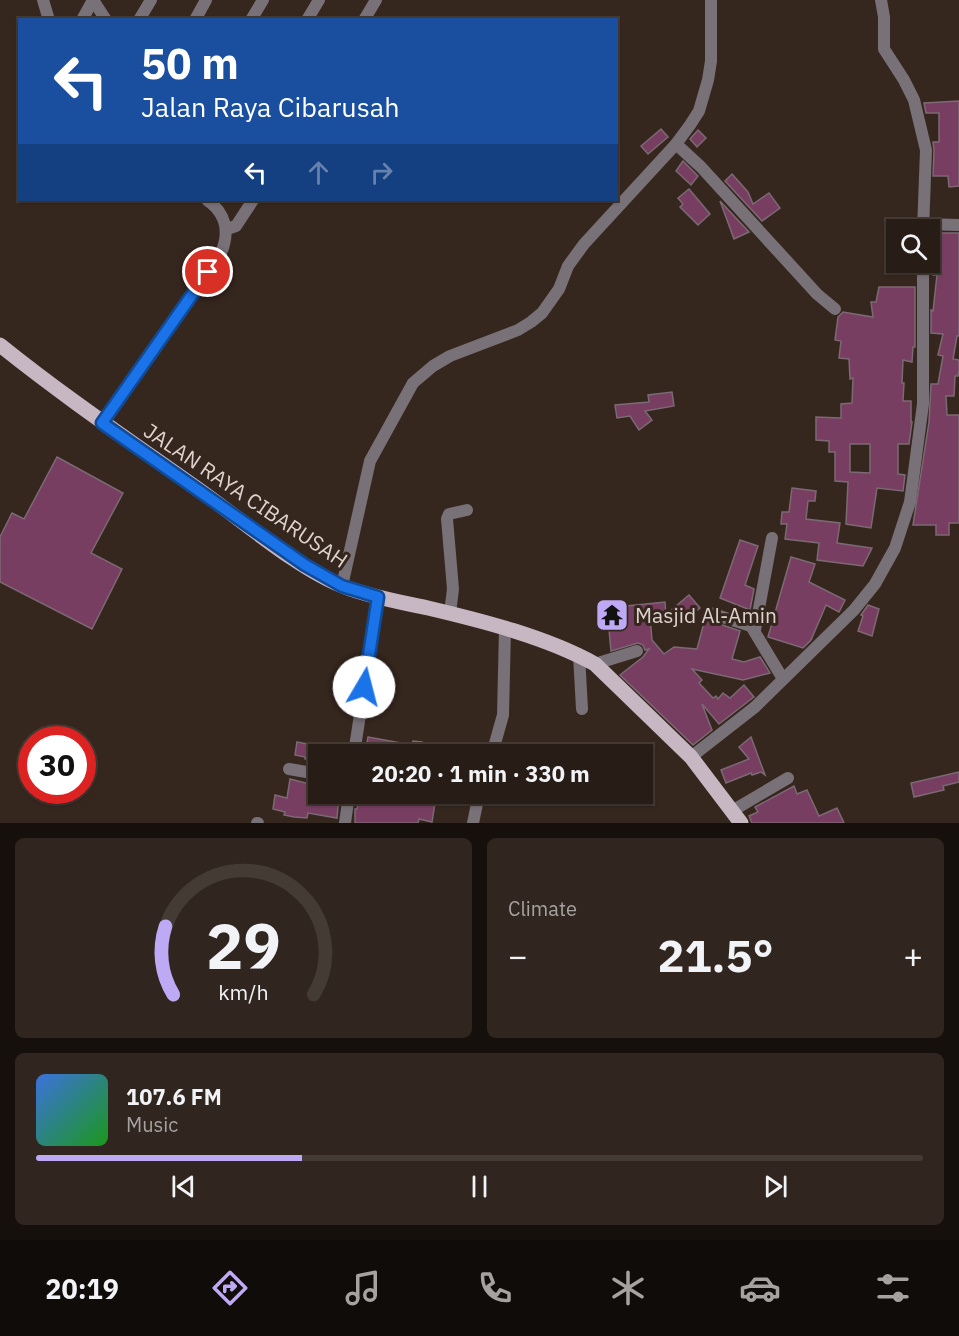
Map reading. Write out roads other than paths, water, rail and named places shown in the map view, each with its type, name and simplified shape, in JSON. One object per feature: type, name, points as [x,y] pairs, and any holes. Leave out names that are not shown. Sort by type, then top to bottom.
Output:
[{"type":"main road","name":"JALAN RAYA CIBARUSAH","points":[[0,345],[102,423],[305,565],[342,586],[378,597],[450,613],[544,641],[595,664],[692,757],[737,817]]},
{"type":"street","points":[[43,0],[48,18]]},
{"type":"street","points":[[83,18],[93,0],[105,18]]},
{"type":"street","points":[[140,18],[151,0]]},
{"type":"street","points":[[196,18],[206,0]]},
{"type":"street","points":[[252,18],[262,0]]},
{"type":"street","points":[[308,18],[319,0]]},
{"type":"street","points":[[365,18],[376,0]]},
{"type":"street","points":[[342,586],[370,461],[413,383],[433,366],[518,330],[542,313],[559,289],[568,266],[584,244],[676,144],[699,111],[711,61],[711,0]]},
{"type":"street","points":[[881,0],[884,17],[884,49],[914,100],[926,150],[922,219]]},
{"type":"street","points":[[676,144],[701,167],[816,294],[835,309]]},
{"type":"street","points":[[102,423],[221,253],[227,229],[217,206],[209,201]]},
{"type":"street","points":[[227,229],[236,226],[252,201]]},
{"type":"street","points":[[940,226],[959,225]]},
{"type":"street","points":[[692,757],[755,707],[854,610],[885,568],[901,531],[910,502],[923,404],[923,273]]},
{"type":"street","points":[[450,613],[453,589],[447,519],[453,512],[466,510]]},
{"type":"street","points":[[755,630],[772,538]]},
{"type":"street","points":[[356,744],[378,597]]},
{"type":"street","points":[[710,613],[747,624],[755,630],[783,679]]},
{"type":"street","points":[[495,744],[503,716],[505,629]]},
{"type":"street","points":[[595,664],[638,651]]},
{"type":"street","points":[[579,656],[582,709]]},
{"type":"street","points":[[289,769],[308,772]]},
{"type":"street","points":[[737,817],[788,778]]},
{"type":"street","points":[[345,823],[348,804]]},
{"type":"street","points":[[473,823],[477,804]]},
{"type":"place","name":"Masjid Al-Amin","points":[[612,615]]}]
